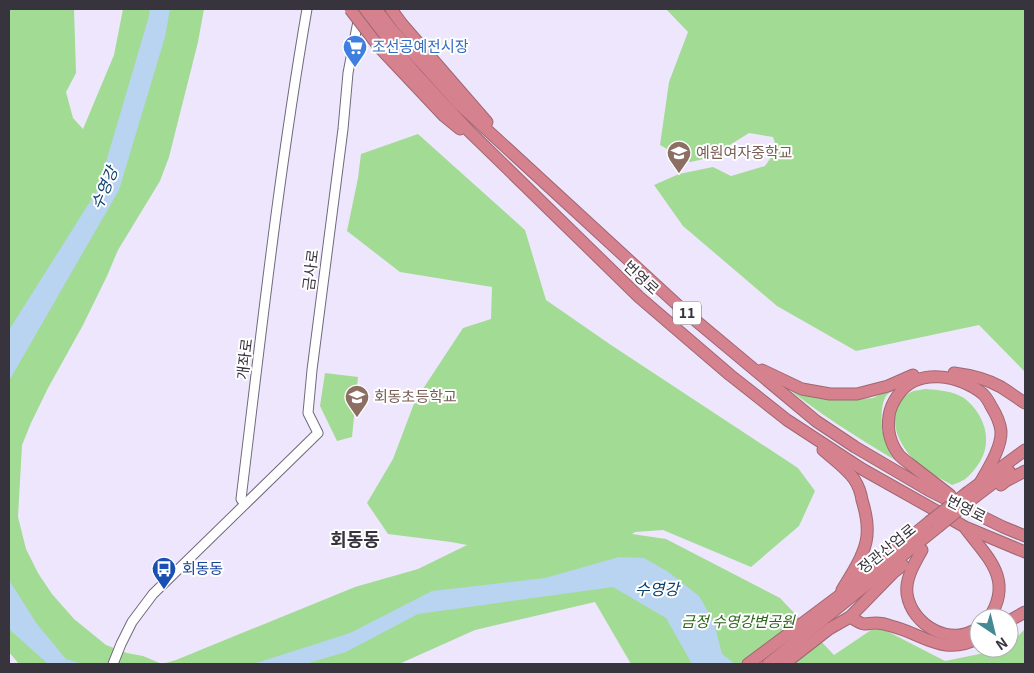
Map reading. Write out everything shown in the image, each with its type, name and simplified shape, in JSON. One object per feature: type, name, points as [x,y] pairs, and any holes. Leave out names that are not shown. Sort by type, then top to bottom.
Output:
[{"type":"highway","points":[[350,9],[379,47],[444,116],[506,167]]},
{"type":"highway","name":"번영로","points":[[362,9],[393,30],[417,74],[506,167],[639,297],[730,375],[787,420],[862,468],[965,527],[1025,552]]},
{"type":"highway","name":"번영로","points":[[376,9],[393,30],[517,157],[683,310],[816,421],[855,447],[930,490],[1003,527],[1024,535]]},
{"type":"highway","points":[[391,9],[393,30]]},
{"type":"highway","points":[[744,360],[802,389],[830,394],[857,394],[888,386],[918,373],[942,372],[966,375],[984,380],[1000,387],[1025,403]]},
{"type":"highway","points":[[972,511],[910,464],[900,455],[892,443],[888,423],[890,409],[901,389],[923,378],[939,376],[969,384],[984,395],[997,415],[1001,432],[996,453],[980,483],[975,497]]},
{"type":"highway","points":[[768,664],[841,599],[866,542],[867,530],[866,518],[856,481],[787,420]]},
{"type":"highway","points":[[980,483],[1025,450]]},
{"type":"highway","points":[[748,664],[841,599],[1025,459]]},
{"type":"highway","points":[[969,632],[961,635],[946,635],[932,630],[919,621],[911,608],[907,593],[908,578],[937,526],[975,497],[1025,469]]},
{"type":"highway","points":[[965,527],[993,564],[998,578],[1000,593],[996,608]]},
{"type":"highway","points":[[784,664],[830,629],[850,617],[893,573],[922,550]]},
{"type":"highway","points":[[850,617],[863,624],[876,623],[892,626],[928,641],[946,646],[969,643]]},
{"type":"main road","name":"개좌로","points":[[245,504],[241,499],[278,201],[293,87],[307,9]]},
{"type":"main road","name":"금사로","points":[[245,504],[318,433],[308,413],[312,370],[343,129],[348,73],[362,9]]},
{"type":"main road","points":[[113,664],[132,622],[153,594],[245,504]]},
{"type":"green space","points":[[9,9],[74,9],[76,73],[66,92],[73,118],[83,129],[114,55],[123,9],[204,9],[198,42],[169,157],[160,181],[118,250],[83,325],[48,388],[22,445],[18,517],[26,549],[38,573],[52,594],[74,619],[106,645],[162,664],[19,664],[9,652]]},
{"type":"green space","points":[[666,9],[1025,9],[1025,372],[979,325],[856,351],[777,306],[683,226],[654,185],[679,174],[713,167],[731,176],[765,166],[777,149],[773,137],[749,133],[709,158],[690,162],[660,145],[669,82],[688,32]]},
{"type":"green space","name":"금정 수영강변공원","points":[[418,134],[525,230],[546,300],[798,468],[815,491],[799,526],[751,567],[663,530],[635,532],[632,534],[666,539],[780,598],[834,655],[877,626],[945,661],[969,656],[969,658],[1019,658],[1019,635],[1025,629],[1025,664],[631,664],[595,602],[475,630],[399,664],[162,664],[355,587],[418,569],[467,545],[388,534],[367,503],[393,459],[415,401],[463,328],[491,319],[492,287],[400,272],[347,231],[361,154]]},
{"type":"green space","points":[[325,373],[358,377],[352,437],[337,441],[320,406]]},
{"type":"green space","points":[[782,384],[859,399],[873,398],[897,386],[886,397],[882,416],[883,435],[893,459],[836,423]]},
{"type":"green space","points":[[926,389],[950,392],[964,398],[978,414],[986,432],[985,452],[981,461],[972,473],[962,481],[952,485],[919,465],[912,458],[897,434],[895,418],[899,403],[911,392]]},
{"type":"water","name":"수영강","points":[[150,9],[170,9],[165,37],[119,190],[9,381],[9,330],[98,189]]},
{"type":"water","name":"수영강","points":[[619,557],[644,558],[667,571],[699,596],[714,622],[722,654],[735,664],[692,664],[666,618],[613,587],[418,614],[346,652],[305,664],[253,664],[350,633],[432,591],[545,578]]},
{"type":"water","points":[[9,580],[37,624],[66,659],[82,664],[48,664],[11,631],[9,628]]},
{"type":"place","name":"조선공예전시장","points":[[355,68]]},
{"type":"place","name":"예원여자중학교","points":[[679,174]]},
{"type":"place","name":"회동초등학교","points":[[357,418]]},
{"type":"place","name":"회동동","points":[[164,590]]},
{"type":"district","name":"회동동","points":[[355,540]]}]
